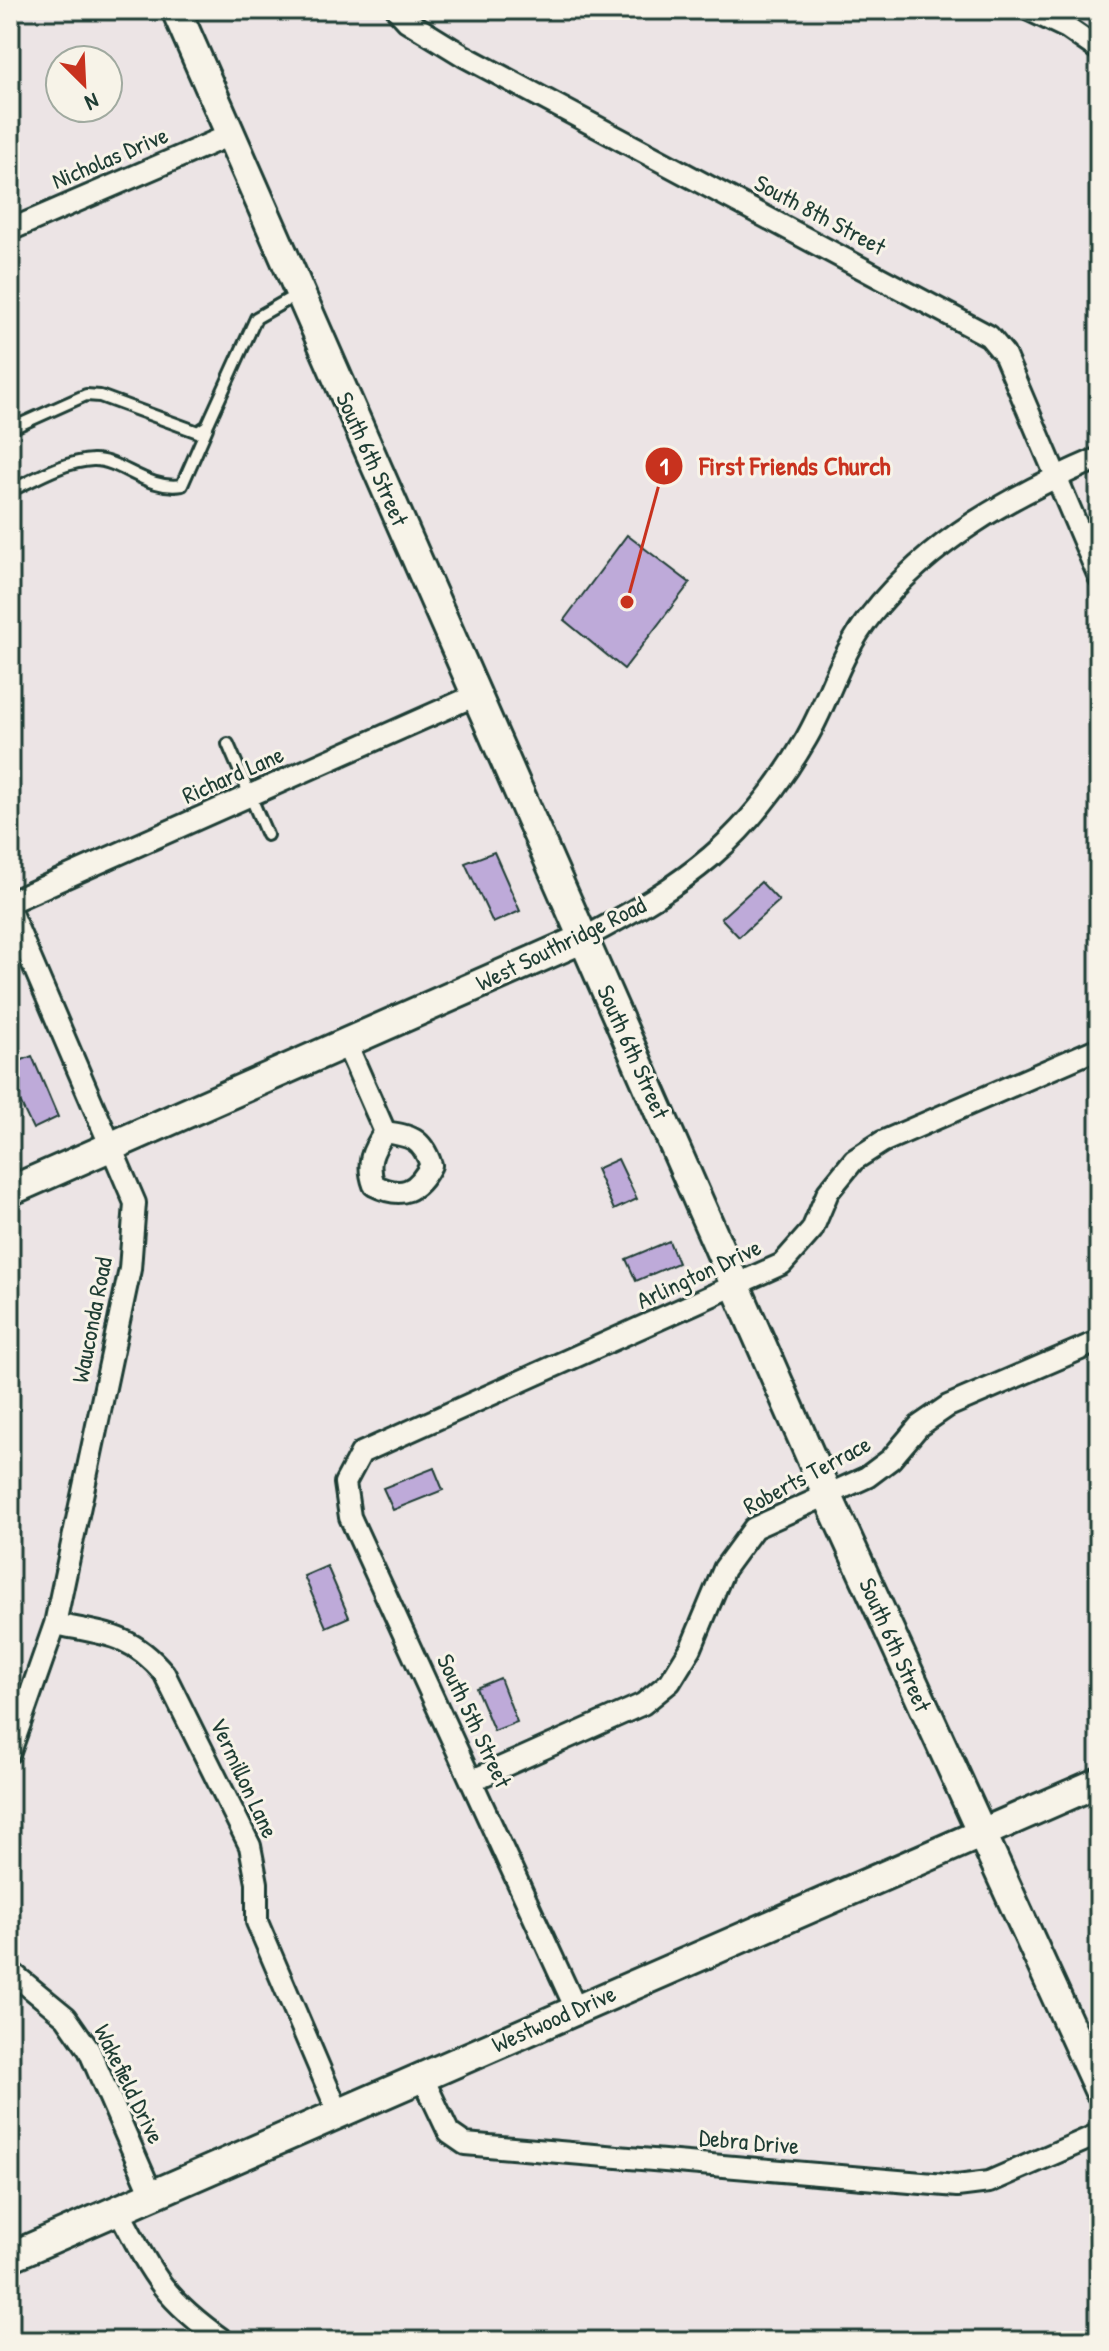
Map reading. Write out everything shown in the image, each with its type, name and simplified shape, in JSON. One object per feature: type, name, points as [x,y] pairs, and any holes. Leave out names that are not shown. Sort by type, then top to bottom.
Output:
[{"type":"main road","name":"South 6th Street","points":[[176,10],[827,1494],[1099,2090]]},
{"type":"main road","name":"West Southridge Road","points":[[10,1191],[584,938]]},
{"type":"main road","name":"Westwood Drive","points":[[10,2257],[1099,1782]]},
{"type":"street","name":"South 8th Street","points":[[397,10],[407,21],[464,56],[989,336],[1004,354],[1099,577]]},
{"type":"street","points":[[1029,10],[1067,28],[1099,50]]},
{"type":"street","name":"Nicholas Drive","points":[[10,230],[230,135]]},
{"type":"street","name":"West Southridge Road","points":[[584,938],[645,906],[707,863],[764,806],[808,736],[834,673],[870,616],[916,566],[968,524],[1056,476],[1099,458]]},
{"type":"street","name":"Richard Lane","points":[[10,902],[476,695]]},
{"type":"street","name":"Wauconda Road","points":[[10,911],[135,1203],[130,1269],[55,1624],[10,1752]]},
{"type":"street","points":[[346,1043],[385,1132]]},
{"type":"street","name":"Arlington Drive","points":[[361,1453],[736,1288],[782,1264],[812,1230],[828,1192],[854,1160],[872,1148],[1099,1048]]},
{"type":"street","name":"Roberts Terrace","points":[[473,1780],[643,1704],[670,1682],[691,1648],[724,1569],[754,1528],[867,1477],[891,1459],[919,1426],[948,1406],[1099,1341]]},
{"type":"street","name":"South 5th Street","points":[[361,1453],[345,1483],[350,1517],[576,2009]]},
{"type":"street","name":"Vermillon Lane","points":[[55,1624],[111,1636],[144,1649],[164,1673],[250,1846],[257,1883],[257,1922],[339,2114]]},
{"type":"street","name":"Wakefield Drive","points":[[10,1971],[66,2017],[89,2050],[153,2197]]},
{"type":"street","name":"Debra Drive","points":[[423,2078],[449,2133],[465,2144],[942,2185],[989,2182],[1099,2134]]},
{"type":"street","points":[[119,2211],[155,2280],[184,2313],[224,2341]]},
{"type":"lane","points":[[10,491],[58,469],[95,460],[166,488],[182,485],[256,318],[299,293]]},
{"type":"lane","points":[[10,429],[86,395],[100,396],[198,432],[207,426]]},
{"type":"lane","points":[[228,744],[267,835]]},
{"type":"building","points":[[627,535],[690,583],[624,669],[564,620]]},
{"type":"building","points":[[494,852],[520,911],[493,923],[465,863]]},
{"type":"building","points":[[761,882],[779,901],[739,937],[721,918]]},
{"type":"building","points":[[32,1056],[58,1117],[33,1129],[10,1081],[10,1065]]},
{"type":"building","points":[[618,1159],[637,1199],[614,1210],[596,1169]]},
{"type":"building","points":[[669,1241],[678,1263],[636,1281],[626,1259]]},
{"type":"building","points":[[434,1468],[443,1490],[393,1510],[383,1488]]},
{"type":"building","points":[[327,1566],[349,1617],[326,1627],[304,1576]]},
{"type":"building","points":[[500,1678],[517,1722],[494,1731],[476,1688]]},
{"type":"place","name":"First Friends Church","points":[[627,602]]}]
